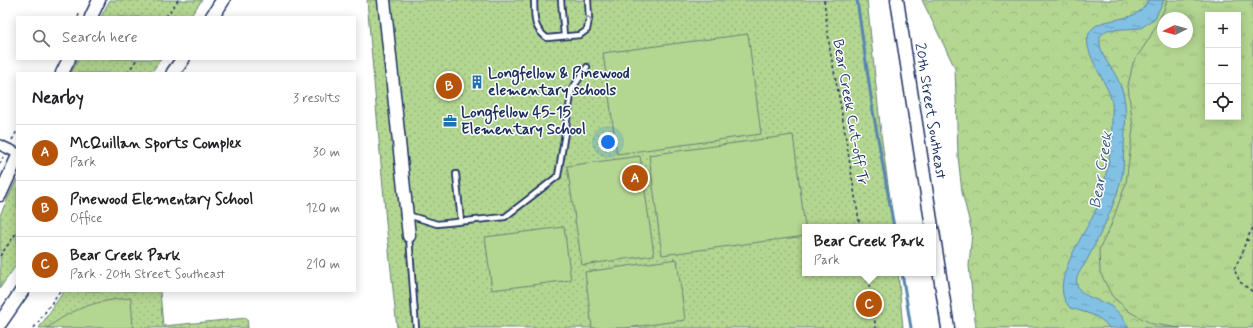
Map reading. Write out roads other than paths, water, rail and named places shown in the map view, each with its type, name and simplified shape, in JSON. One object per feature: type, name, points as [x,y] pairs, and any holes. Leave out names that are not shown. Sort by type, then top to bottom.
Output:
[{"type":"main road","points":[[213,16],[223,0]]},
{"type":"main road","points":[[174,72],[182,60]]},
{"type":"main road","points":[[0,323],[21,292]]},
{"type":"street","points":[[92,16],[100,0]]},
{"type":"street","points":[[384,0],[409,236]]},
{"type":"street","name":"20th Street Southeast","points":[[897,0],[932,224]]},
{"type":"street","points":[[62,72],[68,60]]},
{"type":"street","points":[[0,145],[16,153]]},
{"type":"street","points":[[0,195],[16,160]]},
{"type":"street","points":[[936,250],[948,328]]},
{"type":"lane","points":[[534,0],[536,25],[540,33],[547,38],[580,35],[587,30],[589,19],[588,0]]},
{"type":"lane","points":[[561,0],[564,36]]},
{"type":"lane","points":[[406,215],[437,224],[505,217],[558,176],[572,89],[587,67]]},
{"type":"lane","points":[[456,174],[461,221]]},
{"type":"lane","points":[[409,236],[416,328]]},
{"type":"water","points":[[1148,0],[1164,0],[1155,18],[1141,28],[1107,30],[1100,36],[1101,50],[1116,76],[1124,98],[1125,123],[1123,169],[1112,208],[1078,275],[1076,282],[1079,289],[1087,296],[1115,309],[1122,316],[1129,328],[1109,328],[1097,317],[1070,308],[1064,298],[1062,288],[1067,266],[1072,254],[1099,203],[1108,166],[1111,144],[1112,102],[1109,92],[1092,60],[1089,51],[1088,37],[1092,29],[1098,25],[1135,14],[1143,9]]},
{"type":"waterway","points":[[857,0],[873,111],[893,224]]},
{"type":"waterway","points":[[902,276],[911,328]]},
{"type":"place","name":"Longfellow & Pinewood elementary schools","points":[[477,82]]},
{"type":"place","name":"Pinewood Elementary School","points":[[449,86]]},
{"type":"place","name":"Longfellow 45-15 Elementary School","points":[[450,121]]},
{"type":"place","name":"McQuillan Sports Complex","points":[[635,178]]},
{"type":"place","name":"Bear Creek Park","points":[[869,304]]},
{"type":"water label","name":"Bear Creek","points":[[1100,170]]}]
